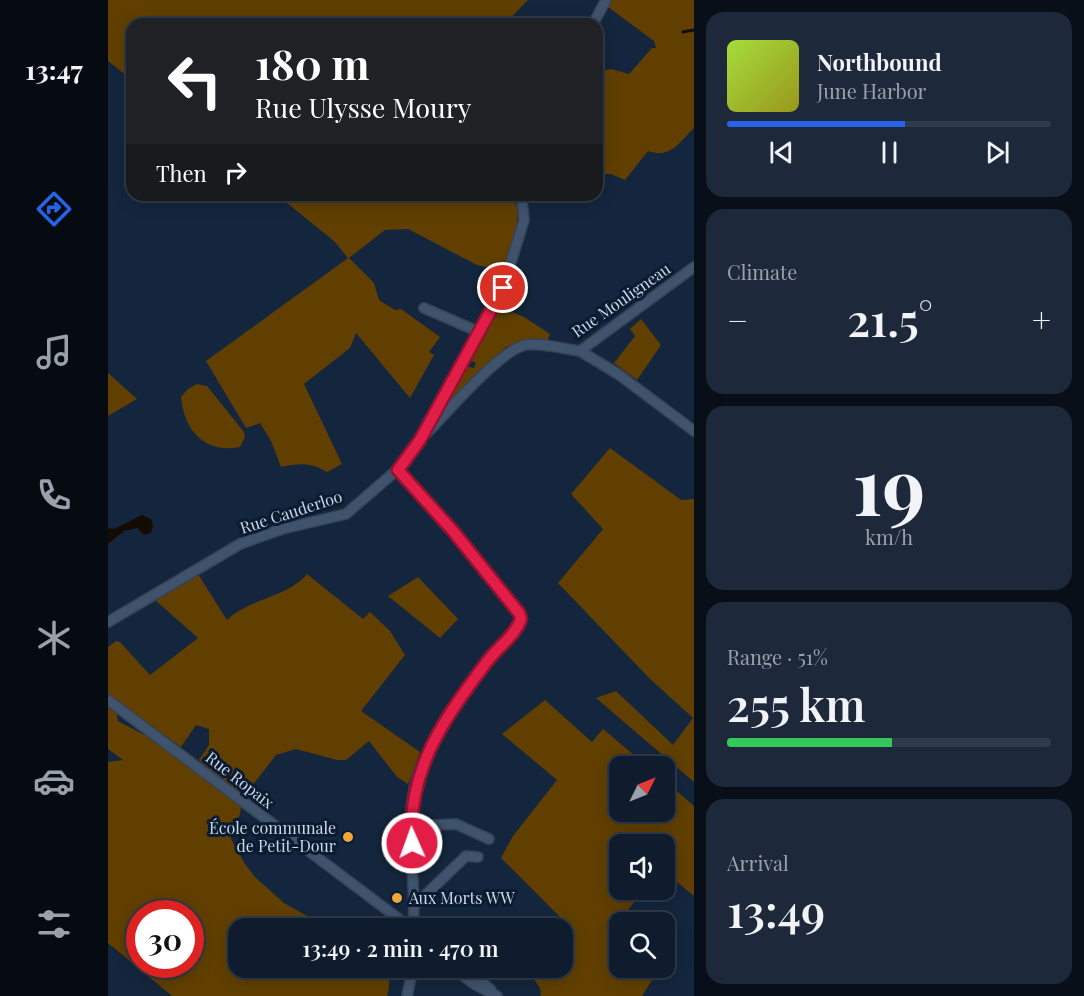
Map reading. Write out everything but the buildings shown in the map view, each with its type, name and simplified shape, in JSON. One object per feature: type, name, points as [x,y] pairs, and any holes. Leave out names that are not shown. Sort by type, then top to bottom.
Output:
[{"type":"street","points":[[596,18],[606,0]]},
{"type":"street","name":"Rue Cauderloo","points":[[108,622],[240,544],[282,529],[346,514],[398,470],[420,440],[503,288],[519,244],[524,210],[520,201]]},
{"type":"street","name":"Rue Mouligneau","points":[[420,440],[498,362],[517,347],[527,345],[580,351],[694,267]]},
{"type":"street","points":[[424,308],[479,332]]},
{"type":"street","points":[[580,351],[618,374],[694,431]]},
{"type":"street","points":[[398,470],[460,540],[519,613],[520,622],[486,663],[430,749],[414,789],[411,826],[415,905],[413,918]]},
{"type":"street","name":"Rue Ropaix","points":[[112,703],[121,714],[152,738],[186,763],[198,766],[399,918]]},
{"type":"street","points":[[411,826],[456,824],[489,839]]},
{"type":"street","points":[[415,905],[466,856],[478,857]]},
{"type":"street","points":[[407,996],[411,978]]},
{"type":"street","points":[[466,978],[497,996]]},
{"type":"street","points":[[477,978],[497,996]]},
{"type":"shaded area","points":[[108,0],[528,0],[511,18],[126,18],[126,75],[108,61]]},
{"type":"shaded area","points":[[611,0],[694,0],[694,128],[679,144],[668,151],[656,153],[648,151],[625,180],[611,174],[603,174],[603,71],[611,69],[629,74],[652,48],[656,48],[654,41],[608,7]]},
{"type":"shaded area","points":[[284,201],[513,201],[518,208],[516,233],[506,262],[486,267],[477,265],[408,229],[385,230],[349,258],[374,283],[379,300],[395,310],[401,309],[440,337],[429,352],[434,355],[410,398],[356,333],[350,348],[304,384],[342,464],[327,472],[316,466],[305,464],[281,467],[271,441],[260,423],[246,428],[206,361],[348,258],[334,241]]},
{"type":"shaded area","points":[[498,306],[524,317],[550,334],[546,344],[523,341],[506,347],[446,409],[444,404],[464,366],[474,368],[476,363],[468,359]]},
{"type":"shaded area","points":[[641,319],[661,345],[637,380],[614,363],[635,336],[630,329]]},
{"type":"shaded area","points":[[108,373],[137,399],[108,416]]},
{"type":"shaded area","points":[[197,384],[207,386],[244,432],[245,437],[240,447],[216,447],[206,443],[191,429],[186,420],[181,397]]},
{"type":"shaded area","points":[[610,448],[681,500],[694,499],[694,782],[675,766],[675,756],[664,756],[596,698],[616,691],[673,745],[693,718],[649,678],[558,583],[603,529],[571,494]]},
{"type":"shaded area","points":[[142,515],[151,519],[153,526],[151,533],[144,535],[137,528],[124,531],[108,544],[108,528],[114,529]]},
{"type":"shaded area","points":[[198,574],[227,620],[246,607],[289,588],[307,574],[363,619],[370,612],[390,631],[405,655],[361,711],[420,752],[408,784],[397,777],[369,741],[346,760],[337,760],[296,749],[276,755],[244,796],[199,760],[209,745],[209,729],[196,725],[181,747],[108,694],[108,647],[116,641],[120,642],[150,675],[198,638],[155,600]]},
{"type":"shaded area","points":[[418,577],[458,619],[440,638],[388,596]]},
{"type":"shaded area","points":[[108,700],[115,705],[118,721],[152,739],[242,800],[240,814],[231,833],[231,839],[245,864],[255,877],[284,903],[311,918],[228,918],[228,978],[388,978],[387,996],[172,996],[150,978],[204,978],[204,900],[126,900],[126,958],[108,943],[108,762],[123,760],[108,749]]},
{"type":"shaded area","points":[[545,700],[592,742],[603,729],[635,756],[609,756],[609,822],[675,822],[675,790],[694,806],[694,896],[675,880],[675,834],[609,834],[609,900],[636,900],[626,912],[609,912],[607,936],[609,938],[609,978],[653,978],[642,996],[541,996],[540,988],[533,978],[573,978],[573,934],[575,932],[573,918],[561,918],[501,858],[513,836],[557,780],[502,734]]},
{"type":"waterway","points":[[683,32],[694,30]]},
{"type":"place","name":"École communale de Petit-Dour","points":[[348,837]]},
{"type":"place","name":"Aux Morts WW","points":[[397,898]]},
{"type":"route","points":[[412,843],[411,817],[414,789],[423,763],[486,663],[519,625],[521,619],[519,613],[453,531],[398,470],[420,440],[503,288]]}]
